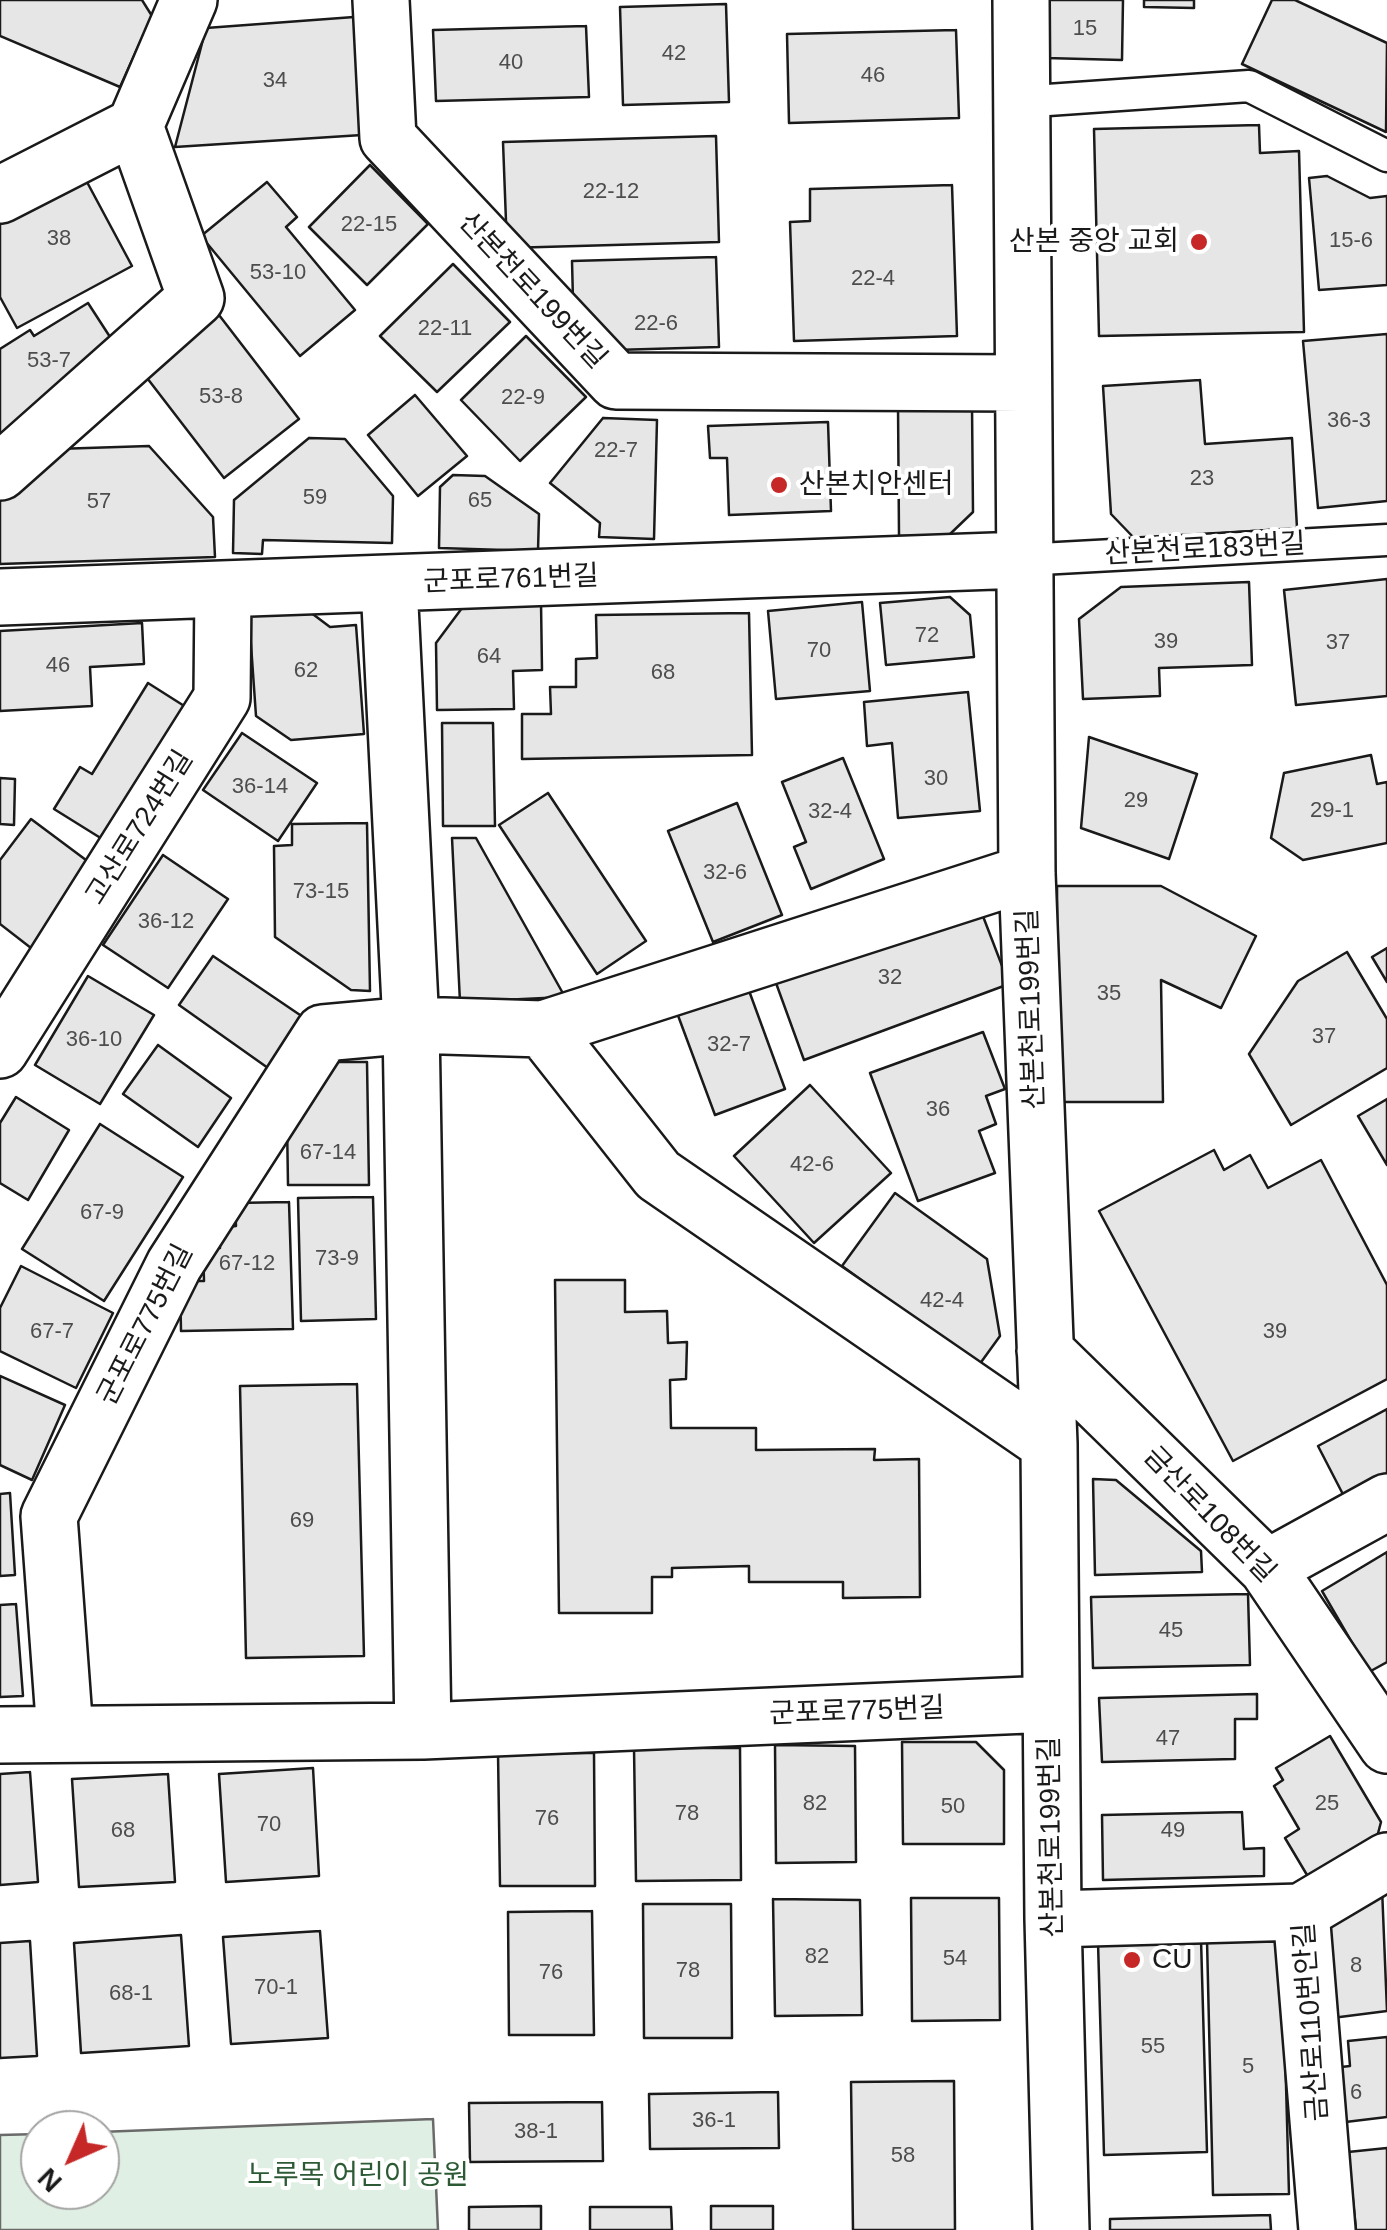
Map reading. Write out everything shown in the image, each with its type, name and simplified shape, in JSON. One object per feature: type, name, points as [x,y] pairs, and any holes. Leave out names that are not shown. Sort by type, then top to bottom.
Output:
[{"type":"street","points":[[0,195],[135,126],[190,0]]},
{"type":"street","name":"산본천로199번길","points":[[381,0],[388,138],[616,381],[1021,382]]},
{"type":"street","name":"산본천로199번길","points":[[1021,0],[1027,873],[1049,1444],[1053,1919],[1062,2230]]},
{"type":"street","points":[[0,472],[196,298],[135,126]]},
{"type":"street","name":"군포로761번길","points":[[0,597],[1022,560]]},
{"type":"street","points":[[389,584],[412,1025],[424,1730]]},
{"type":"street","name":"고산로724번길","points":[[0,1050],[222,698],[224,589]]},
{"type":"street","name":"산본천로199번길","points":[[412,1025],[543,1029],[1027,873]]},
{"type":"street","name":"군포로775번길","points":[[65,1733],[49,1516],[174,1265],[323,1032],[412,1025]]},
{"type":"street","points":[[543,1029],[658,1175],[1049,1444]]},
{"type":"street","name":"금산로108번길","points":[[1045,1352],[1267,1568],[1387,1746]]},
{"type":"street","points":[[1267,1568],[1387,1502]]},
{"type":"street","name":"군포로775번길","points":[[0,1735],[424,1730],[1050,1704]]},
{"type":"street","name":"금산로110번안길","points":[[1327,2230],[1301,1912],[1387,1861]]},
{"type":"street","points":[[1053,1919],[1301,1912]]},
{"type":"lane","points":[[1019,102],[1248,86],[1387,156]]},
{"type":"lane","name":"산본천로183번길","points":[[1022,560],[1387,540]]},
{"type":"green space","name":"노루목 어린이 공원","points":[[433,2119],[438,2230],[0,2230],[0,2135],[20,2134],[20,2210],[120,2210],[120,2131]]},
{"type":"building","points":[[0,0],[142,0],[152,16],[120,87],[0,36]]},
{"type":"building","points":[[1047,0],[1123,0],[1122,60],[1046,58]]},
{"type":"building","points":[[1144,0],[1194,0],[1194,8],[1144,7]]},
{"type":"building","points":[[1272,0],[1295,0],[1387,43],[1386,132],[1242,64]]},
{"type":"building","points":[[726,4],[729,102],[623,105],[620,7]]},
{"type":"building","points":[[354,17],[362,135],[175,147],[206,28]]},
{"type":"building","points":[[586,26],[589,97],[436,101],[433,30]]},
{"type":"building","points":[[956,30],[959,118],[789,123],[787,34]]},
{"type":"building","name":"산본 중앙 교회","points":[[1259,125],[1260,153],[1299,151],[1304,332],[1099,336],[1094,129]]},
{"type":"building","points":[[716,136],[719,242],[507,248],[503,142]]},
{"type":"building","points":[[370,165],[428,224],[367,285],[309,227]]},
{"type":"building","points":[[80,169],[132,266],[17,328],[0,297],[0,212]]},
{"type":"building","points":[[1327,176],[1370,198],[1387,196],[1387,285],[1319,290],[1309,178]]},
{"type":"building","points":[[267,182],[297,217],[286,227],[355,310],[300,356],[201,236]]},
{"type":"building","points":[[952,185],[957,336],[794,341],[790,222],[810,221],[810,189]]},
{"type":"building","points":[[716,257],[719,347],[615,350],[573,300],[572,261]]},
{"type":"building","points":[[453,264],[510,322],[437,392],[380,336]]},
{"type":"building","points":[[88,303],[112,340],[93,352],[104,370],[0,434],[0,349],[30,330],[34,336]]},
{"type":"building","points":[[219,315],[299,419],[224,478],[144,374]]},
{"type":"building","points":[[1387,334],[1387,501],[1318,508],[1303,341]]},
{"type":"building","points":[[526,336],[586,397],[520,461],[461,400]]},
{"type":"building","points":[[1200,380],[1205,444],[1292,438],[1297,528],[1135,539],[1111,514],[1103,386]]},
{"type":"building","points":[[415,395],[467,456],[418,496],[368,435]]},
{"type":"building","points":[[898,405],[972,405],[973,512],[948,536],[899,536]]},
{"type":"building","points":[[603,418],[657,420],[654,539],[599,537],[600,523],[550,483]]},
{"type":"building","name":"산본치안센터","points":[[828,422],[831,511],[729,515],[727,458],[710,458],[708,426]]},
{"type":"building","points":[[309,438],[345,439],[393,496],[392,543],[263,540],[262,554],[233,553],[234,500]]},
{"type":"building","points":[[149,446],[213,517],[215,557],[0,564],[0,486],[56,449]]},
{"type":"building","points":[[453,475],[485,476],[539,514],[538,551],[439,548],[440,487]]},
{"type":"building","points":[[1387,579],[1387,696],[1296,705],[1284,590]]},
{"type":"building","points":[[1249,582],[1252,665],[1159,668],[1160,696],[1083,699],[1079,619],[1121,587]]},
{"type":"building","points":[[950,597],[970,615],[974,657],[886,665],[880,603]]},
{"type":"building","points":[[541,602],[542,670],[513,671],[514,709],[437,710],[436,643],[465,604]]},
{"type":"building","points":[[862,602],[870,691],[776,699],[768,611]]},
{"type":"building","points":[[310,612],[330,627],[356,625],[364,734],[291,740],[256,716],[249,616]]},
{"type":"building","points":[[749,613],[752,755],[522,759],[522,714],[551,714],[550,687],[576,687],[576,659],[597,658],[596,615]]},
{"type":"building","points":[[142,623],[144,664],[90,667],[92,706],[0,711],[0,631]]},
{"type":"building","points":[[148,683],[189,709],[107,842],[54,809],[80,767],[92,774]]},
{"type":"building","points":[[968,692],[980,811],[898,818],[892,743],[867,746],[864,702]]},
{"type":"building","points":[[442,723],[493,723],[495,826],[443,826]]},
{"type":"building","points":[[242,733],[317,783],[278,841],[203,790]]},
{"type":"building","points":[[1089,737],[1197,774],[1169,859],[1081,828]]},
{"type":"building","points":[[1371,755],[1377,784],[1387,782],[1387,843],[1303,860],[1271,838],[1284,773]]},
{"type":"building","points":[[843,758],[884,859],[811,889],[794,847],[806,842],[782,782]]},
{"type":"building","points":[[0,778],[15,779],[14,825],[0,824]]},
{"type":"building","points":[[548,793],[646,941],[597,974],[499,825]]},
{"type":"building","points":[[737,803],[782,915],[713,942],[668,831]]},
{"type":"building","points":[[31,819],[94,866],[31,948],[0,924],[0,860]]},
{"type":"building","points":[[367,823],[370,991],[351,990],[275,937],[274,846],[292,845],[292,824]]},
{"type":"building","points":[[452,838],[476,838],[565,997],[460,1002]]},
{"type":"building","points":[[163,855],[228,899],[168,988],[103,945]]},
{"type":"building","points":[[1057,886],[1161,886],[1256,936],[1221,1008],[1161,980],[1163,1102],[1058,1102]]},
{"type":"building","points":[[976,898],[1009,984],[804,1060],[772,972]]},
{"type":"building","points":[[1387,948],[1387,982],[1372,957]]},
{"type":"building","points":[[1347,952],[1387,1019],[1387,1068],[1291,1125],[1249,1054],[1298,981]]},
{"type":"building","points":[[213,956],[303,1017],[268,1068],[179,1005]]},
{"type":"building","points":[[88,976],[154,1015],[100,1104],[35,1065]]},
{"type":"building","points":[[744,977],[785,1089],[715,1115],[673,1002]]},
{"type":"building","points":[[983,1032],[1005,1089],[986,1096],[996,1124],[979,1131],[995,1173],[918,1201],[870,1073]]},
{"type":"building","points":[[158,1045],[231,1098],[198,1147],[123,1094]]},
{"type":"building","points":[[317,1062],[367,1062],[369,1185],[288,1185],[287,1122]]},
{"type":"building","points":[[810,1085],[891,1173],[814,1243],[734,1156]]},
{"type":"building","points":[[16,1097],[69,1130],[28,1200],[0,1183],[0,1123]]},
{"type":"building","points":[[1387,1099],[1387,1165],[1358,1116]]},
{"type":"building","points":[[100,1124],[183,1177],[104,1301],[22,1249]]},
{"type":"building","points":[[1214,1150],[1224,1170],[1250,1155],[1268,1188],[1321,1160],[1387,1285],[1387,1379],[1233,1461],[1099,1211]]},
{"type":"building","points":[[895,1193],[987,1259],[1000,1336],[979,1365],[842,1266]]},
{"type":"building","points":[[373,1197],[376,1319],[301,1321],[298,1198]]},
{"type":"building","points":[[289,1202],[293,1329],[181,1331],[180,1281],[204,1281],[203,1247],[220,1248],[219,1228],[236,1226],[235,1203]]},
{"type":"building","points":[[21,1266],[113,1313],[76,1388],[0,1351],[0,1308]]},
{"type":"building","points":[[555,1280],[625,1280],[625,1312],[667,1311],[668,1343],[687,1342],[686,1379],[670,1380],[671,1428],[756,1428],[756,1450],[875,1449],[874,1460],[919,1459],[920,1597],[843,1598],[843,1582],[749,1582],[749,1566],[672,1568],[672,1577],[652,1577],[652,1613],[559,1613]]},
{"type":"building","points":[[0,1376],[65,1405],[32,1480],[0,1465]]},
{"type":"building","points":[[357,1384],[364,1656],[246,1658],[240,1386]]},
{"type":"building","points":[[1387,1409],[1387,1485],[1349,1506],[1318,1446]]},
{"type":"building","points":[[1093,1479],[1116,1480],[1201,1551],[1202,1572],[1095,1575]]},
{"type":"building","points":[[10,1493],[15,1575],[0,1576],[0,1494]]},
{"type":"building","points":[[1387,1552],[1387,1662],[1369,1672],[1322,1591]]},
{"type":"building","points":[[1248,1594],[1250,1665],[1093,1668],[1091,1597]]},
{"type":"building","points":[[16,1604],[23,1696],[0,1697],[0,1605]]},
{"type":"building","points":[[1257,1694],[1257,1719],[1235,1719],[1235,1759],[1102,1762],[1099,1698]]},
{"type":"building","points":[[1330,1736],[1381,1822],[1376,1841],[1310,1880],[1285,1838],[1299,1829],[1274,1786],[1283,1780],[1276,1768]]},
{"type":"building","points":[[902,1742],[976,1742],[1004,1770],[1004,1844],[903,1844]]},
{"type":"building","points":[[775,1745],[855,1746],[856,1862],[776,1863]]},
{"type":"building","points":[[634,1748],[740,1748],[741,1880],[636,1881]]},
{"type":"building","points":[[498,1753],[594,1753],[595,1886],[500,1886]]},
{"type":"building","points":[[313,1768],[319,1876],[226,1882],[219,1774]]},
{"type":"building","points":[[30,1772],[38,1882],[0,1885],[0,1774]]},
{"type":"building","points":[[168,1774],[175,1882],[79,1887],[72,1779]]},
{"type":"building","points":[[1242,1812],[1244,1849],[1264,1848],[1264,1876],[1103,1880],[1102,1815]]},
{"type":"building","points":[[1382,1888],[1387,2011],[1332,2018],[1319,1919]]},
{"type":"building","points":[[911,1898],[999,1898],[1000,2020],[912,2021]]},
{"type":"building","points":[[773,1899],[860,1900],[862,2015],[775,2016]]},
{"type":"building","points":[[643,1904],[731,1904],[732,2038],[644,2038]]},
{"type":"building","points":[[592,1911],[594,2035],[509,2035],[508,1912]]},
{"type":"building","points":[[320,1931],[328,2038],[231,2044],[223,1937]]},
{"type":"building","points":[[181,1935],[189,2046],[81,2053],[74,1943]]},
{"type":"building","points":[[1282,1938],[1289,2194],[1213,2195],[1207,1940]]},
{"type":"building","points":[[1201,1939],[1207,2152],[1104,2155],[1098,1942]]},
{"type":"building","points":[[30,1941],[37,2056],[0,2058],[0,1943]]},
{"type":"building","points":[[1387,2037],[1387,2117],[1329,2124],[1323,2069],[1350,2066],[1348,2041]]},
{"type":"building","points":[[954,2081],[955,2230],[853,2230],[851,2082]]},
{"type":"building","points":[[778,2092],[779,2148],[650,2149],[649,2094]]},
{"type":"building","points":[[602,2102],[603,2161],[470,2162],[469,2103]]},
{"type":"building","points":[[1387,2148],[1387,2230],[1356,2230],[1348,2152]]},
{"type":"building","points":[[541,2206],[541,2230],[469,2230],[469,2207]]},
{"type":"building","points":[[711,2206],[773,2206],[773,2230],[711,2230]]},
{"type":"building","points":[[590,2207],[671,2207],[672,2230],[590,2230]]},
{"type":"building","points":[[1270,2215],[1271,2230],[1110,2230],[1110,2219]]},
{"type":"place","name":"산본 중앙 교회","points":[[1199,242]]},
{"type":"place","name":"산본치안센터","points":[[779,485]]},
{"type":"place","name":"CU","points":[[1132,1960]]}]
